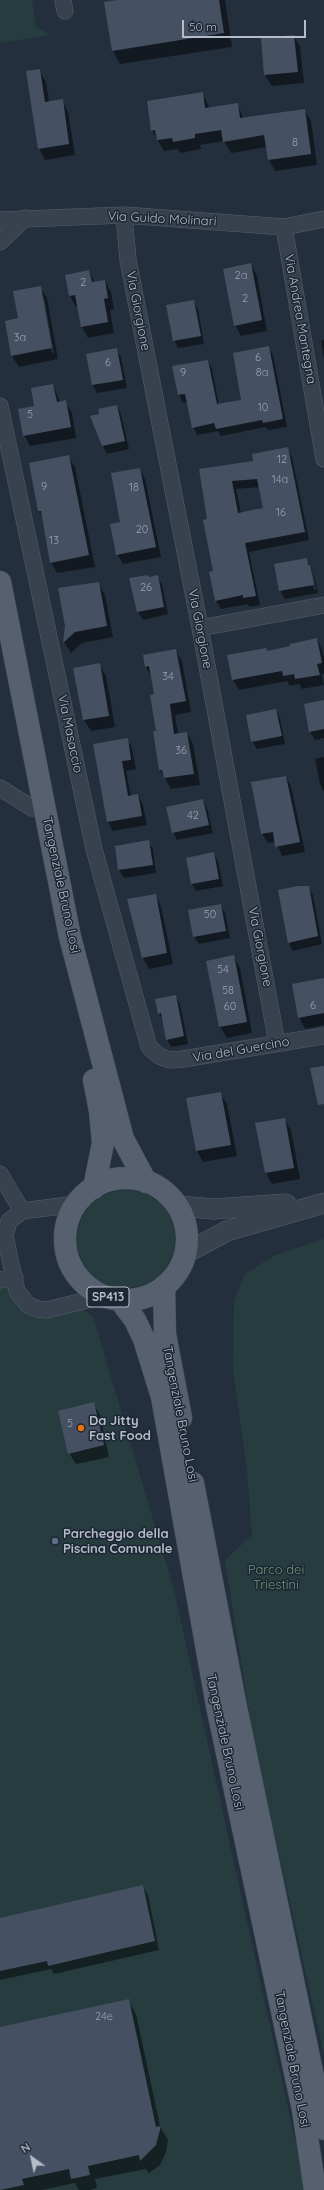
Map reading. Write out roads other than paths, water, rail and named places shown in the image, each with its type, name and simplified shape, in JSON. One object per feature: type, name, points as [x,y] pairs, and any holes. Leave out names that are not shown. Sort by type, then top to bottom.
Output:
[{"type":"main road","name":"Tangenziale Bruno Losi","points":[[0,582],[70,936],[123,1139],[146,1182]]},
{"type":"main road","name":"Tangenziale Bruno Losi","points":[[0,659],[58,937],[86,1045],[100,1111],[103,1143],[94,1188]]},
{"type":"main road","name":"SP413","points":[[125,1178],[146,1182],[165,1192],[178,1206],[185,1224],[187,1243],[182,1262],[169,1283],[154,1293],[138,1299],[111,1298],[89,1288],[76,1274],[67,1258],[65,1239],[68,1220],[76,1204],[94,1188],[106,1181],[125,1178]]},
{"type":"main road","name":"Tangenziale Bruno Losi","points":[[164,1286],[165,1334],[196,1499],[236,1707],[324,2129]]},
{"type":"main road","name":"Tangenziale Bruno Losi","points":[[111,1298],[135,1320],[144,1339],[162,1397],[216,1706],[303,2110],[315,2190]]},
{"type":"street","points":[[0,207],[25,218],[0,242]]},
{"type":"street","name":"Via Guido Molinari","points":[[0,220],[124,215],[284,227],[324,219]]},
{"type":"street","name":"Via Giorgione","points":[[124,215],[128,260],[200,628],[277,1043]]},
{"type":"street","name":"Via Andrea Mantegna","points":[[284,227],[324,459]]},
{"type":"street","name":"Via Masaccio","points":[[0,406],[94,849],[141,1022],[149,1047],[159,1056]]},
{"type":"street","points":[[200,628],[324,605]]},
{"type":"street","points":[[0,788],[32,808]]},
{"type":"street","name":"Via del Guercino","points":[[159,1056],[170,1060],[183,1060],[324,1036]]},
{"type":"street","points":[[0,1174],[22,1211]]},
{"type":"street","points":[[178,1206],[228,1208],[324,1202]]},
{"type":"street","points":[[184,1254],[227,1232],[324,1202]]},
{"type":"street","points":[[76,1204],[22,1211],[8,1220],[6,1231],[7,1279],[28,1304],[38,1309],[47,1310],[111,1298]]},
{"type":"place","name":"Da Jitty Fast Food","points":[[81,1428]]},
{"type":"place","name":"Parcheggio della Piscina Comunale","points":[[55,1541]]},
{"type":"park label","name":"Parco dei Triestini","points":[[276,1578]]}]
